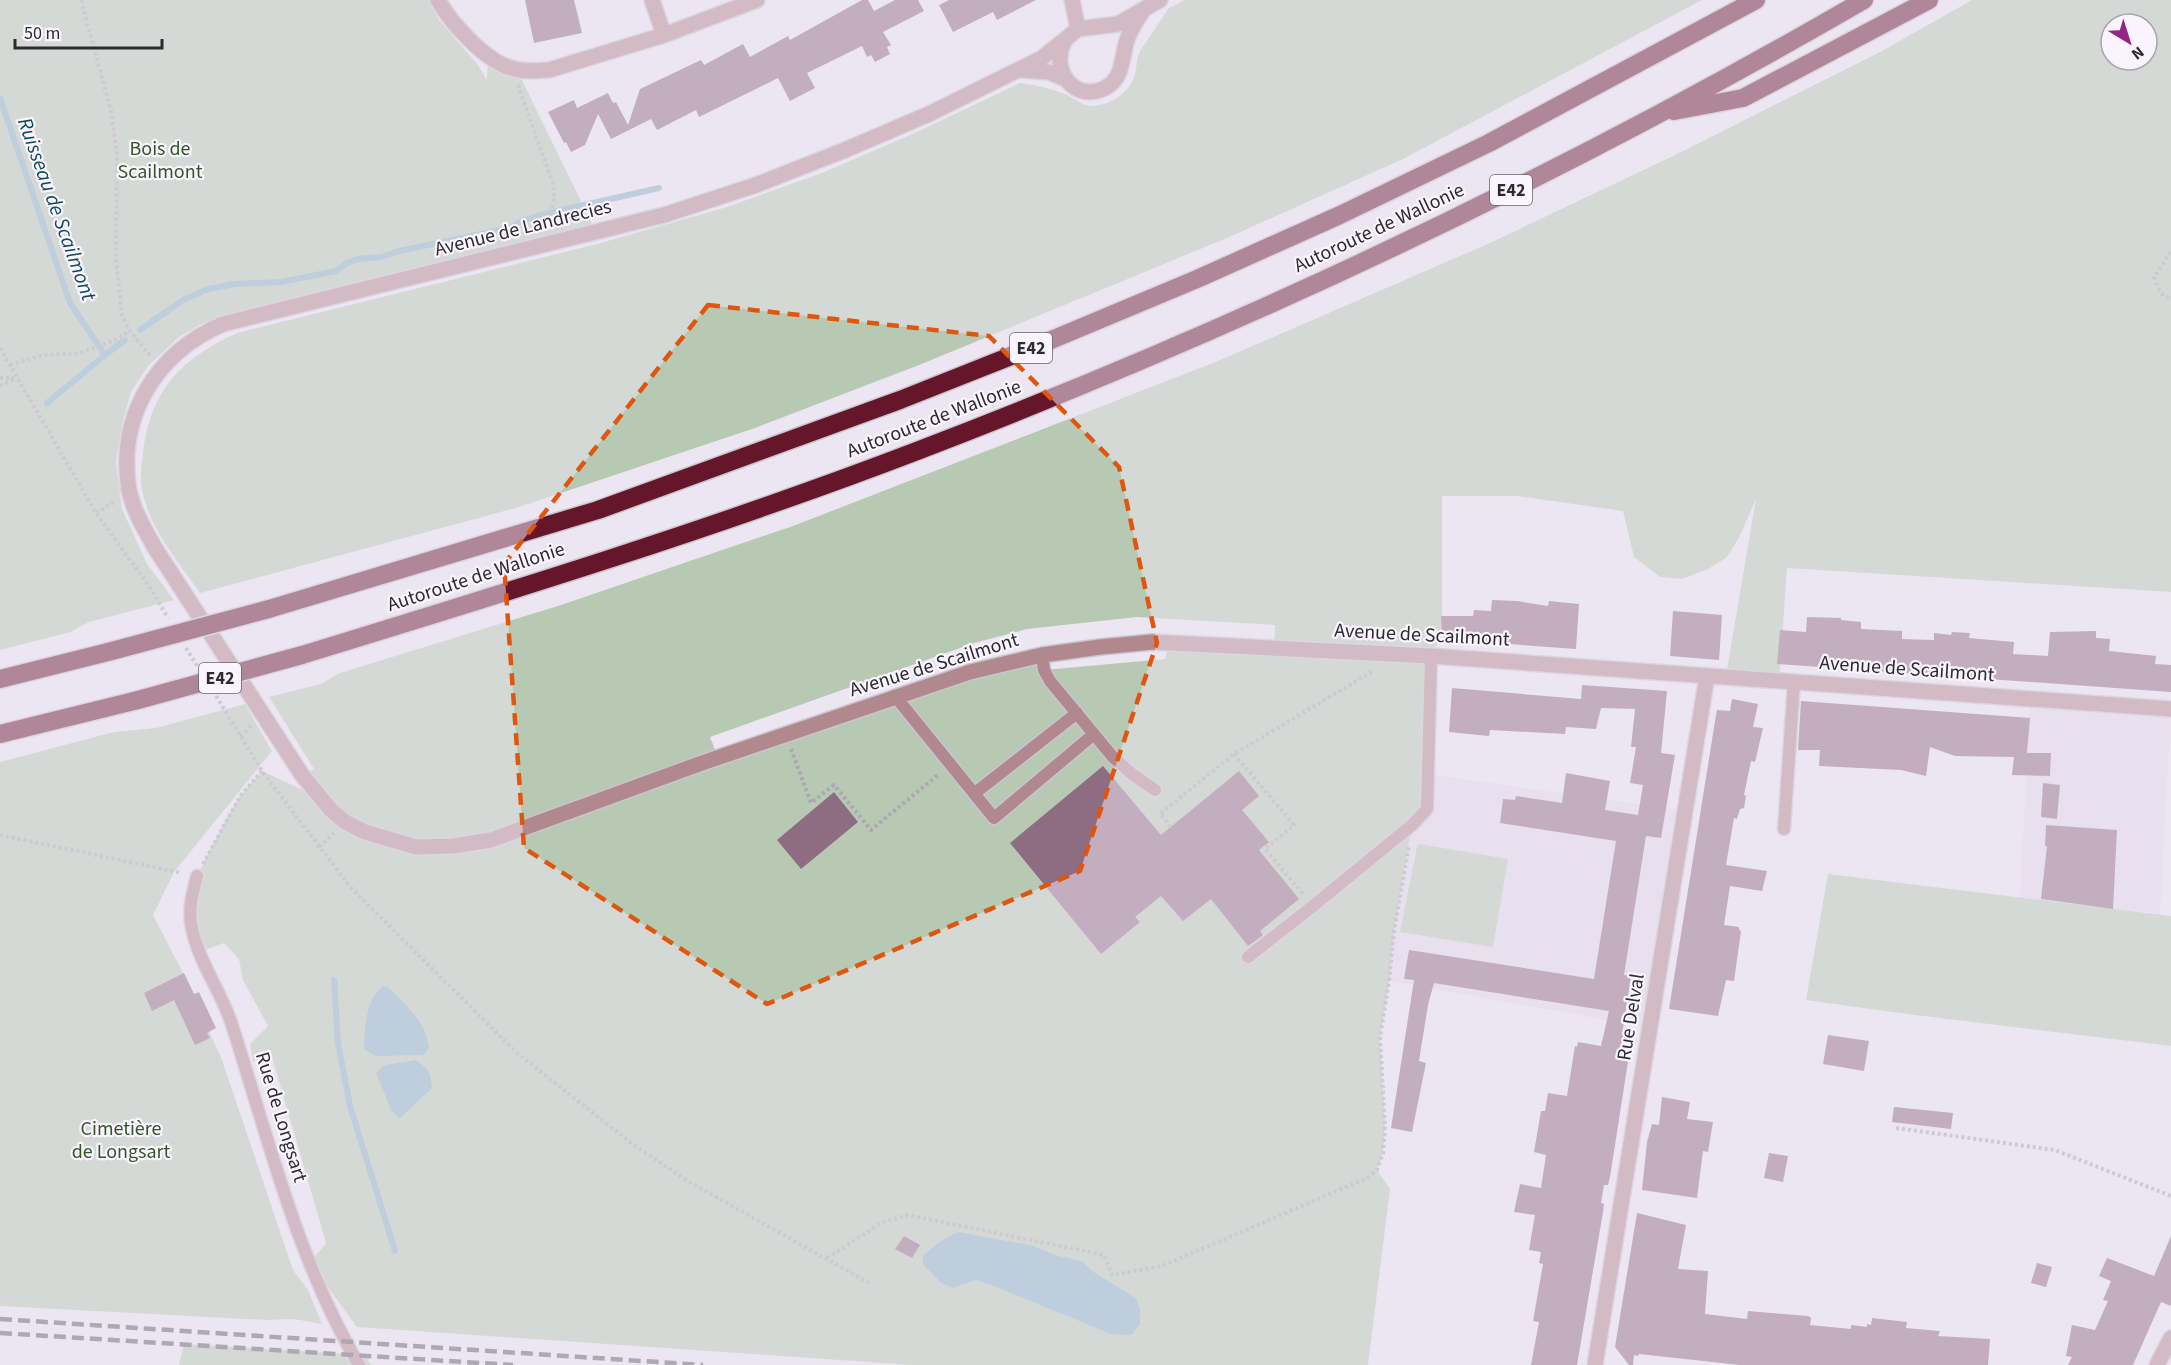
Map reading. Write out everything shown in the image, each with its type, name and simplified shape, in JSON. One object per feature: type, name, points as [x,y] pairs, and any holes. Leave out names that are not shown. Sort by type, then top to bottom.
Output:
[{"type":"highway","name":"Autoroute de Wallonie","points":[[0,679],[269,609],[598,510],[900,400],[1197,279],[1340,215],[1489,143],[1756,0]]},
{"type":"highway","name":"Autoroute de Wallonie","points":[[0,734],[302,656],[462,606],[778,501],[959,434],[1216,329],[1514,189],[1804,35],[1864,0]]},
{"type":"highway","points":[[1657,113],[1743,98],[1929,0]]},
{"type":"street","points":[[438,0],[474,44],[506,67],[517,70],[549,70],[664,35],[758,0]]},
{"type":"street","points":[[652,0],[664,35]]},
{"type":"street","points":[[1072,0],[1075,31]]},
{"type":"street","points":[[1065,79],[1060,70],[1059,60],[1064,41],[1075,31],[1118,24],[1160,0]]},
{"type":"street","points":[[1018,70],[1049,72],[1083,90],[1103,89],[1119,75],[1128,37],[1144,10]]},
{"type":"street","points":[[1095,27],[1113,36],[1120,44],[1123,54]]},
{"type":"street","name":"Avenue de Landrecies","points":[[130,492],[128,444],[132,422],[145,392],[162,367],[176,352],[206,331],[223,324],[664,214],[756,186],[929,114],[1054,50],[1075,31]]},
{"type":"street","name":"Avenue de Scailmont","points":[[130,492],[139,519],[155,548],[302,775],[324,803],[345,822],[382,838],[416,847],[453,846],[491,840],[895,696],[970,672],[1042,655],[1152,642],[1431,656],[2171,709]]},
{"type":"street","name":"Rue Delval","points":[[1595,1365],[1707,676]]},
{"type":"street","points":[[2157,1365],[2171,1338]]},
{"type":"lane","points":[[1042,655],[1044,670],[1050,681],[1112,756],[1155,790]]},
{"type":"lane","points":[[1248,957],[1412,825],[1427,809],[1431,656]]},
{"type":"lane","points":[[1784,829],[1794,682]]},
{"type":"lane","points":[[895,696],[994,818],[1094,734]]},
{"type":"lane","points":[[975,793],[1077,713]]},
{"type":"lane","name":"Rue de Longsart","points":[[197,876],[190,901],[192,933],[231,1022],[294,1223],[335,1322],[359,1365]]},
{"type":"path","points":[[81,0],[111,111],[117,153],[116,260],[122,315],[130,331],[162,367]]},
{"type":"path","points":[[511,253],[550,214],[555,198],[553,184],[516,81],[517,70]]},
{"type":"path","points":[[2171,252],[2154,278],[2159,291],[2171,298]]},
{"type":"path","points":[[10,365],[43,355],[80,353],[103,345],[130,331]]},
{"type":"path","points":[[0,348],[96,513]]},
{"type":"path","points":[[0,378],[16,378]]},
{"type":"path","points":[[0,386],[16,378]]},
{"type":"path","points":[[1171,827],[1160,814],[1233,754],[1378,668],[1379,653]]},
{"type":"path","points":[[232,722],[262,771],[350,887],[517,1053],[630,1142],[686,1180],[869,1283]]},
{"type":"path","points":[[785,735],[811,803],[834,785],[871,830],[951,764]]},
{"type":"path","points":[[1233,754],[1293,825],[1265,849],[1313,906]]},
{"type":"path","points":[[0,835],[197,876],[241,795],[262,771]]},
{"type":"path","points":[[827,1258],[883,1222],[908,1215],[1104,1255],[1112,1275],[1162,1266],[1367,1178],[1377,1170],[1383,1153],[1385,1127],[1380,1037],[1394,931],[1412,825]]},
{"type":"path","points":[[1896,1128],[2055,1150],[2171,1196]]},
{"type":"highlighted area","points":[[708,305],[989,336],[1119,467],[1157,643],[1080,871],[767,1004],[524,848],[504,564]]},
{"type":"shaded area","points":[[2030,699],[2171,709],[2160,914],[2020,898]]},
{"type":"shaded area","points":[[1429,774],[1686,811],[1651,1028],[1389,981],[1394,931],[1412,825]]},
{"type":"green space","name":"Bois de Scailmont","points":[[0,0],[429,0],[439,20],[478,65],[487,80],[488,55],[517,70],[596,232],[223,324],[203,323],[179,337],[148,366],[131,392],[116,461],[122,509],[147,564],[174,600],[89,622],[70,632],[0,650]]},
{"type":"green space","points":[[1185,0],[1702,0],[1403,159],[1227,238],[919,365],[755,428],[516,508],[200,593],[154,524],[141,487],[143,453],[153,411],[161,394],[185,365],[217,343],[237,333],[597,244],[727,207],[822,173],[917,132],[1020,83],[1054,90],[1090,106],[1108,102],[1124,92],[1132,82],[1140,51],[1169,8]]},
{"type":"green space","points":[[1972,0],[2171,0],[2171,592],[1787,568],[1779,681],[1726,676],[1756,499],[1739,538],[1726,558],[1708,569],[1682,579],[1660,577],[1634,557],[1623,511],[1516,496],[1442,496],[1442,635],[1431,656],[1428,799],[1412,825],[1394,931],[1380,1037],[1385,1127],[1383,1153],[1377,1170],[1390,1189],[1368,1365],[913,1365],[357,1327],[310,1263],[326,1243],[270,1050],[253,1062],[250,1044],[268,1026],[243,980],[239,959],[224,943],[199,952],[192,933],[197,876],[227,817],[241,795],[262,771],[316,796],[302,775],[314,769],[269,697],[321,684],[340,673],[558,606],[793,526],[1218,361],[1490,243],[1675,155],[1882,51]],"holes":[[[1137,617],[1275,625],[1274,648],[1169,643],[1165,659],[1044,670],[1042,655],[718,757],[710,737],[974,643],[1027,629]]]},
{"type":"green space","name":"Cimetière de Longsart","points":[[245,704],[272,751],[174,872],[153,915],[182,971],[222,1060],[293,1270],[308,1290],[322,1324],[294,1319],[266,1320],[0,1306],[0,762],[114,732],[156,728]]},
{"type":"green space","points":[[1419,844],[1508,859],[1493,947],[1400,932]]},
{"type":"green space","points":[[1828,874],[2171,916],[2171,1046],[1806,1000]]},
{"type":"green space","points":[[184,1344],[365,1355],[371,1365],[179,1365]]},
{"type":"water","points":[[383,986],[388,987],[419,1021],[429,1047],[424,1055],[376,1056],[364,1049],[369,1006]]},
{"type":"water","points":[[416,1060],[428,1071],[432,1088],[400,1118],[392,1112],[376,1073],[385,1065]]},
{"type":"water","points":[[959,1232],[1033,1246],[1058,1256],[1082,1261],[1092,1271],[1136,1298],[1140,1310],[1140,1324],[1131,1335],[1111,1334],[976,1280],[953,1288],[941,1283],[923,1264],[923,1256],[940,1242]]},
{"type":"building","points":[[525,0],[574,0],[582,33],[534,43]]},
{"type":"building","points":[[862,0],[868,0],[874,11],[895,0],[918,0],[924,11],[883,32],[891,45],[887,47],[890,54],[875,62],[871,55],[867,57],[862,46],[807,73],[815,88],[790,101],[778,78],[699,117],[696,110],[657,130],[651,119],[611,139],[598,114],[585,145],[571,152],[548,112],[574,100],[577,108],[608,93],[613,103],[616,102],[628,125],[640,89],[701,60],[704,65],[743,44],[750,57],[788,36],[790,40]]},
{"type":"building","points":[[949,0],[1036,0],[997,20],[993,12],[953,32],[939,5]]},
{"type":"building","points":[[1492,600],[1548,606],[1549,601],[1579,604],[1576,649],[1445,639],[1442,635],[1441,616],[1473,616],[1474,610],[1491,611]]},
{"type":"building","points":[[1673,611],[1722,615],[1719,660],[1670,656]]},
{"type":"building","points":[[1807,617],[1841,618],[1841,620],[1861,622],[1861,629],[1902,631],[1902,639],[1934,640],[1934,633],[1951,635],[1952,632],[1970,633],[1969,638],[2014,642],[2013,654],[2048,656],[2050,632],[2096,631],[2096,638],[2110,639],[2109,651],[2156,656],[2155,664],[2171,665],[2171,692],[1777,664],[1780,630],[1806,632]]},
{"type":"building","points":[[1582,685],[1667,691],[1661,753],[1675,755],[1661,838],[1646,836],[1624,975],[1631,976],[1622,1035],[1632,1036],[1610,1177],[1608,1185],[1604,1185],[1601,1203],[1604,1204],[1603,1212],[1577,1365],[1531,1365],[1539,1322],[1533,1321],[1543,1264],[1539,1263],[1541,1252],[1529,1250],[1535,1215],[1514,1212],[1520,1184],[1541,1188],[1546,1155],[1534,1152],[1541,1111],[1545,1111],[1548,1093],[1567,1096],[1575,1046],[1577,1047],[1578,1042],[1601,1046],[1609,1011],[1434,983],[1419,1061],[1426,1063],[1412,1132],[1391,1128],[1414,980],[1404,979],[1409,950],[1594,979],[1616,841],[1500,823],[1503,799],[1515,800],[1516,796],[1562,803],[1566,773],[1610,781],[1605,810],[1638,815],[1643,785],[1630,783],[1636,747],[1631,747],[1635,709],[1601,708],[1596,729],[1566,727],[1565,734],[1490,730],[1489,736],[1449,732],[1452,688],[1581,699]]},
{"type":"building","points":[[1732,699],[1758,704],[1753,727],[1763,728],[1755,762],[1751,761],[1744,795],[1746,796],[1744,808],[1740,809],[1737,819],[1734,818],[1726,865],[1767,871],[1762,891],[1730,886],[1724,925],[1739,927],[1741,931],[1734,981],[1726,980],[1718,1016],[1669,1009],[1717,710],[1730,711]]},
{"type":"building","points":[[1801,701],[2030,718],[2027,753],[2051,753],[2050,776],[2012,775],[2014,757],[1955,756],[1930,747],[1926,776],[1901,770],[1819,766],[1820,750],[1798,750]]},
{"type":"building","points":[[1103,766],[1161,835],[1239,771],[1259,796],[1242,810],[1269,842],[1259,850],[1299,899],[1260,931],[1263,935],[1248,946],[1211,899],[1183,921],[1161,896],[1135,917],[1140,922],[1101,954],[1010,843]]},
{"type":"building","points":[[2043,783],[2060,785],[2057,819],[2041,817]]},
{"type":"building","points":[[834,792],[858,822],[801,869],[777,840]]},
{"type":"building","points":[[2046,825],[2117,830],[2113,909],[2041,899],[2047,846],[2045,846]]},
{"type":"building","points":[[184,973],[194,994],[199,992],[216,1028],[207,1033],[210,1038],[195,1045],[174,1000],[152,1011],[144,993]]},
{"type":"building","points":[[1828,1035],[1869,1041],[1864,1071],[1823,1064]]},
{"type":"building","points":[[1662,1097],[1690,1102],[1687,1119],[1713,1122],[1708,1152],[1703,1151],[1697,1198],[1642,1190],[1647,1142],[1652,1124],[1659,1125]]},
{"type":"building","points":[[1894,1107],[1953,1113],[1951,1129],[1892,1122]]},
{"type":"building","points":[[1769,1153],[1788,1156],[1783,1182],[1764,1178]]},
{"type":"building","points":[[1637,1213],[1686,1225],[1678,1269],[1708,1271],[1705,1314],[1747,1319],[1748,1311],[1808,1316],[1811,1318],[1810,1325],[1851,1329],[1851,1325],[1867,1327],[1867,1324],[1871,1325],[1872,1318],[1907,1322],[1906,1328],[1940,1331],[1938,1336],[1990,1339],[1988,1365],[1740,1365],[1639,1354],[1634,1355],[1633,1365],[1629,1365],[1615,1347]]},
{"type":"building","points":[[904,1236],[920,1245],[912,1258],[895,1249]]},
{"type":"building","points":[[2171,1236],[2171,1306],[2161,1302],[2133,1365],[2068,1365],[2072,1357],[2066,1356],[2072,1325],[2095,1330],[2108,1301],[2103,1300],[2111,1281],[2099,1276],[2107,1258],[2154,1276]]},
{"type":"building","points":[[2037,1263],[2052,1267],[2046,1287],[2031,1283]]},
{"type":"waterway","name":"Ruisseau de Scailmont","points":[[0,98],[70,303],[105,355],[47,403]]},
{"type":"waterway","points":[[140,330],[183,300],[208,289],[235,284],[281,282],[336,271],[358,259],[381,257],[399,251],[510,228],[521,221],[544,214],[659,188]]},
{"type":"waterway","points":[[105,355],[125,340]]},
{"type":"waterway","points":[[334,980],[338,1043],[350,1106],[395,1251]]},
{"type":"railway","points":[[0,1319],[703,1365]]},
{"type":"railway","points":[[0,1333],[513,1365]]}]
